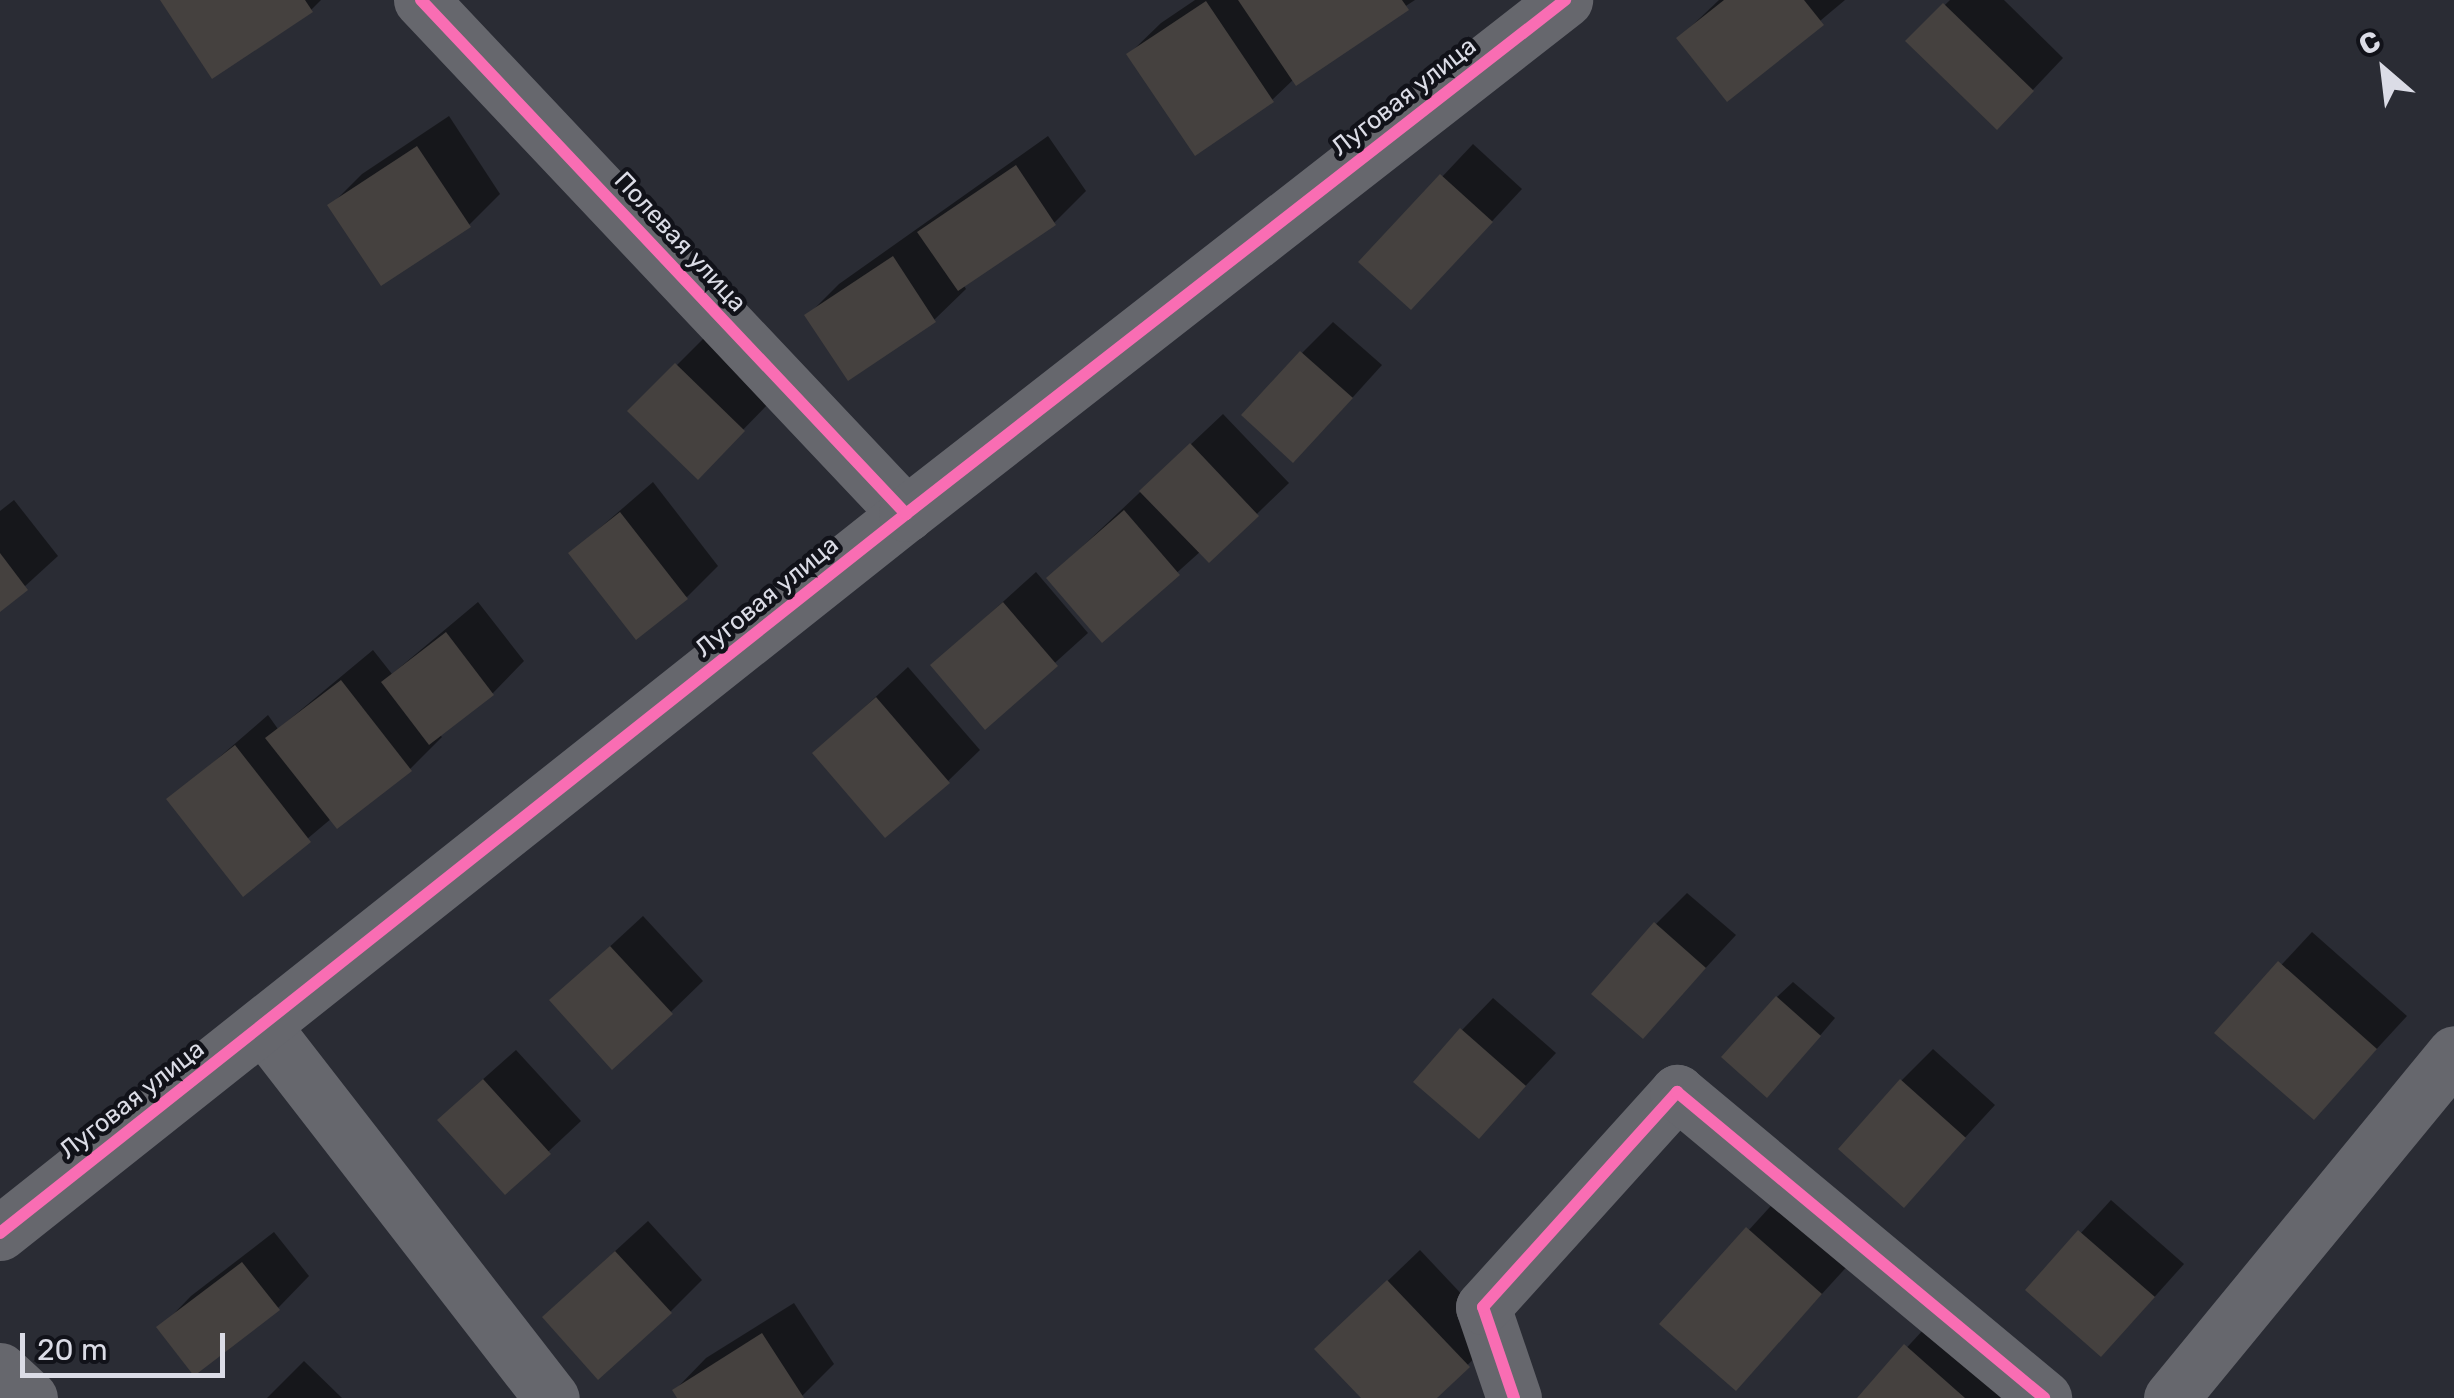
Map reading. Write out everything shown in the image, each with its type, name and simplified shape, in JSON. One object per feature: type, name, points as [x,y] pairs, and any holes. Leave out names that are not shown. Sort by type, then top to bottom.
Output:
[{"type":"street","name":"Полевая улица","points":[[422,0],[906,514]]},
{"type":"street","name":"Луговая улица","points":[[0,1233],[906,514],[1565,0]]},
{"type":"street","points":[[262,1026],[552,1398]]},
{"type":"street","points":[[2171,1398],[2454,1053]]},
{"type":"street","points":[[1514,1398],[1482,1307],[1677,1092],[2044,1398]]},
{"type":"street","points":[[0,1370],[30,1398]]},
{"type":"building","points":[[160,0],[305,0],[313,12],[212,79]]},
{"type":"building","points":[[1238,0],[1402,0],[1409,10],[1296,86]]},
{"type":"building","points":[[1724,0],[1804,0],[1824,25],[1727,102],[1676,38]]},
{"type":"building","points":[[1206,1],[1274,102],[1195,156],[1126,54]]},
{"type":"building","points":[[1943,3],[2034,91],[1997,130],[1905,41]]},
{"type":"building","points":[[417,146],[471,227],[381,286],[327,205]]},
{"type":"building","points":[[1016,165],[1056,225],[958,291],[917,232]]},
{"type":"building","points":[[1440,174],[1493,222],[1411,310],[1358,262]]},
{"type":"building","points":[[893,256],[936,322],[848,381],[804,315]]},
{"type":"building","points":[[1300,351],[1353,398],[1293,463],[1241,415]]},
{"type":"building","points":[[675,363],[745,431],[698,480],[627,411]]},
{"type":"building","points":[[1190,443],[1259,516],[1209,563],[1139,491]]},
{"type":"building","points":[[1124,510],[1180,575],[1102,643],[1046,578]]},
{"type":"building","points":[[620,512],[688,599],[636,640],[568,553]]},
{"type":"building","points":[[0,553],[28,590],[0,612]]},
{"type":"building","points":[[1003,602],[1058,666],[985,730],[930,665]]},
{"type":"building","points":[[446,632],[494,695],[429,745],[381,682]]},
{"type":"building","points":[[341,680],[412,771],[337,829],[265,738]]},
{"type":"building","points":[[876,697],[950,783],[885,838],[812,753]]},
{"type":"building","points":[[235,745],[311,842],[243,897],[166,799]]},
{"type":"building","points":[[1654,922],[1706,968],[1643,1039],[1591,994]]},
{"type":"building","points":[[610,946],[673,1014],[612,1070],[549,1000]]},
{"type":"building","points":[[2278,961],[2377,1049],[2314,1120],[2214,1033]]},
{"type":"building","points":[[1776,996],[1821,1036],[1767,1098],[1721,1057]]},
{"type":"building","points":[[1460,1028],[1526,1086],[1479,1139],[1413,1082]]},
{"type":"building","points":[[483,1079],[551,1154],[505,1195],[437,1120]]},
{"type":"building","points":[[1900,1079],[1966,1138],[1904,1208],[1838,1149]]},
{"type":"building","points":[[1746,1227],[1822,1294],[1736,1391],[1659,1324]]},
{"type":"building","points":[[2078,1230],[2155,1297],[2101,1357],[2025,1290]]},
{"type":"building","points":[[615,1251],[672,1313],[598,1380],[542,1317]]},
{"type":"building","points":[[242,1262],[280,1310],[194,1376],[156,1327]]},
{"type":"building","points":[[1387,1280],[1470,1367],[1437,1398],[1361,1398],[1314,1349]]},
{"type":"building","points":[[762,1333],[804,1398],[677,1398],[672,1390]]},
{"type":"building","points":[[1904,1344],[1965,1398],[1857,1398]]},
{"type":"cycle path","points":[[421,0],[906,514]]},
{"type":"cycle path","points":[[0,1233],[906,514],[1565,0]]},
{"type":"cycle path","points":[[1514,1398],[1483,1307],[1677,1092],[2044,1398]]}]
